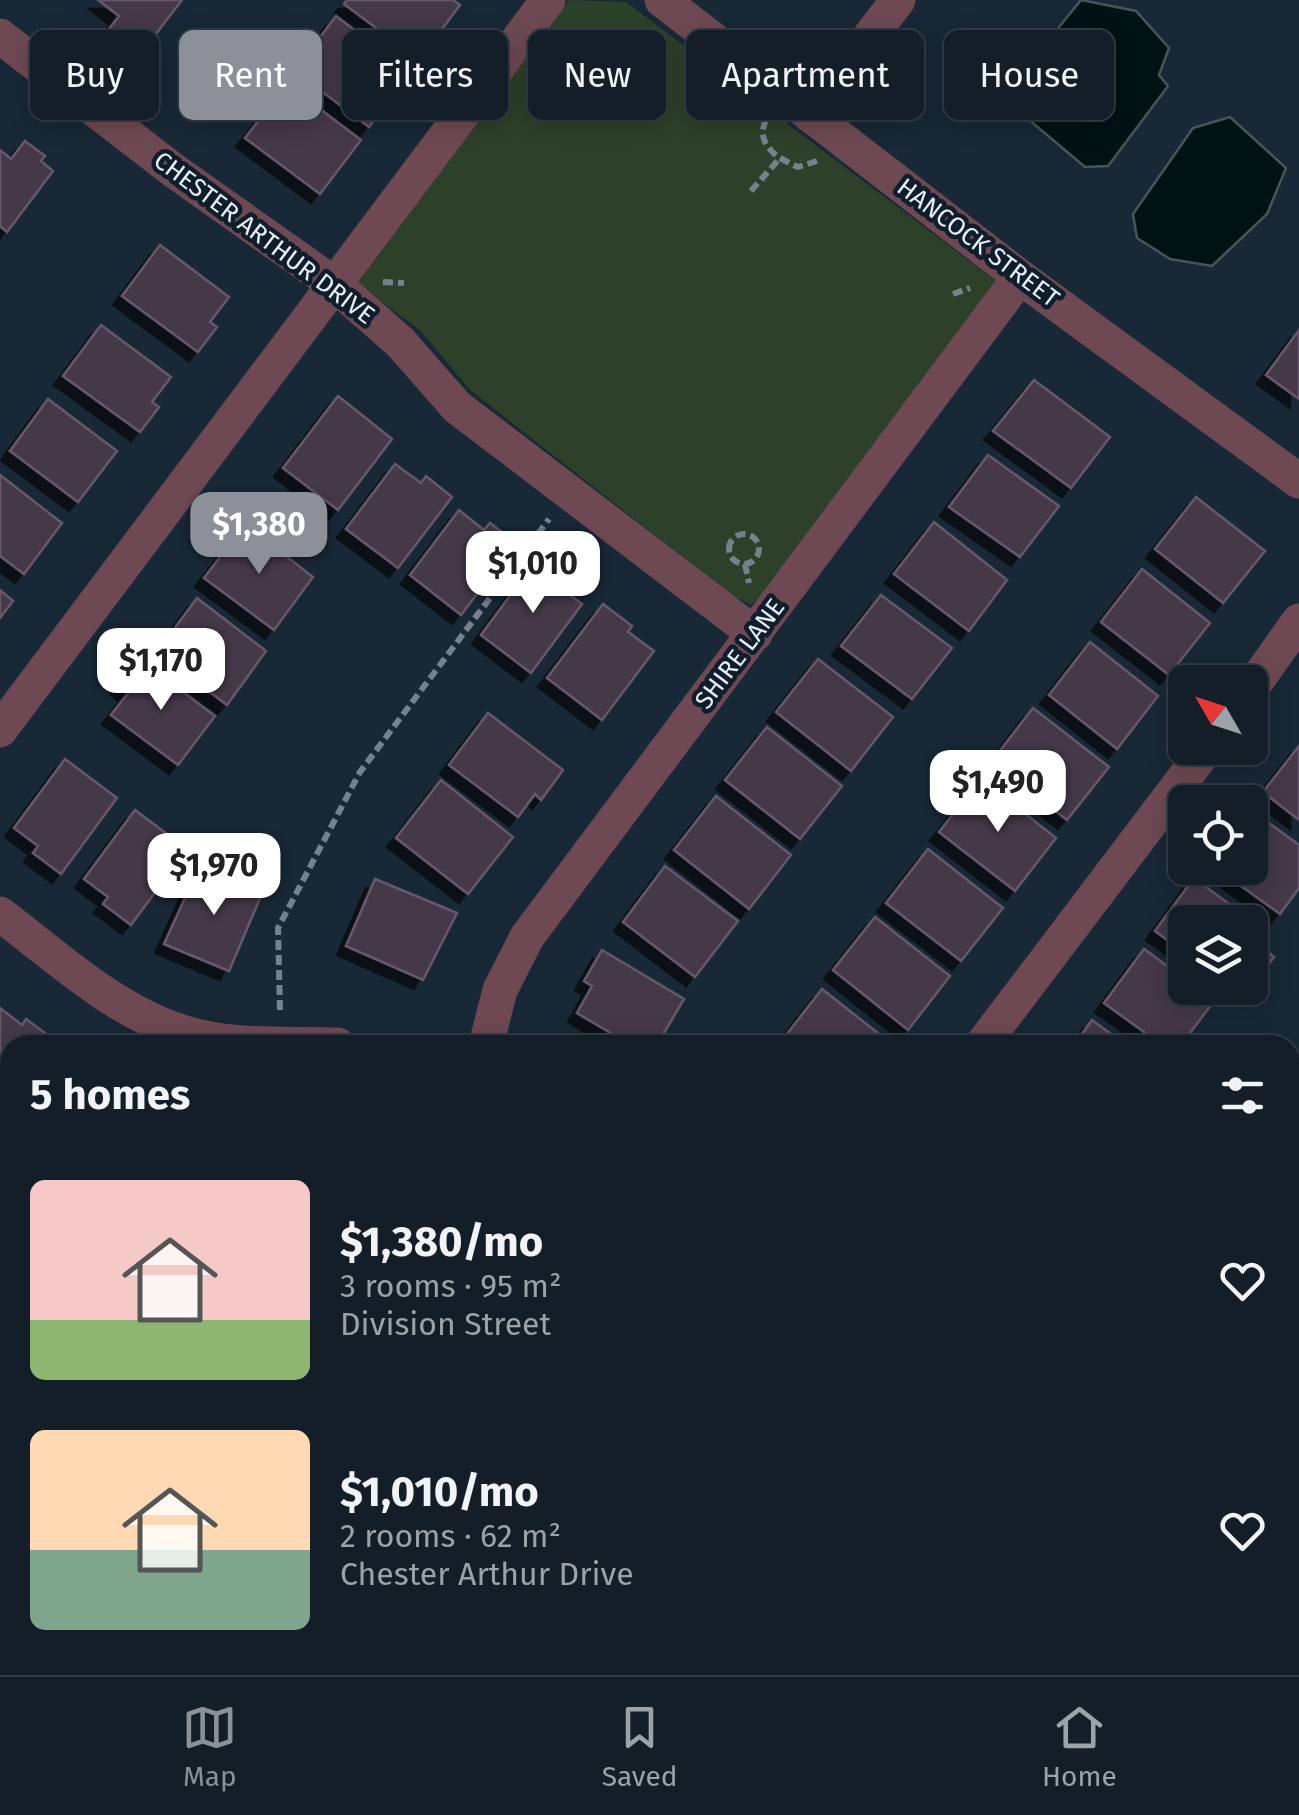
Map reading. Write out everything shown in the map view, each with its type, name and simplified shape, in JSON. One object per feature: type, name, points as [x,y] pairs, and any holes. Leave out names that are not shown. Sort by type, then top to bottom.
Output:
[{"type":"street","points":[[0,730],[548,0]]},
{"type":"street","name":"HANCOCK STREET","points":[[662,0],[701,30]]},
{"type":"street","points":[[875,30],[898,0]]},
{"type":"street","name":"CHESTER ARTHUR DRIVE","points":[[0,36],[173,170],[334,284],[400,342],[457,407],[755,634]]},
{"type":"street","name":"HANCOCK STREET","points":[[816,120],[1020,277],[1299,480]]},
{"type":"street","name":"SHIRE LANE","points":[[489,1035],[500,990],[527,938],[1020,277]]},
{"type":"street","points":[[1268,665],[1299,621]]},
{"type":"street","points":[[990,1035],[1194,765]]},
{"type":"street","points":[[0,914],[139,1015],[191,1035]]},
{"type":"path","points":[[766,120],[762,128],[766,148],[778,159],[798,168],[815,163],[824,150]]},
{"type":"path","points":[[752,191],[778,159]]},
{"type":"path","points":[[382,282],[404,283]]},
{"type":"path","points":[[280,1010],[278,928],[360,772],[549,520]]},
{"type":"path","points":[[741,534],[754,537],[759,546],[754,560],[746,564],[732,560],[728,552],[729,542],[741,534]]},
{"type":"path","points":[[746,564],[748,583]]},
{"type":"green space","points":[[569,0],[626,2],[663,30],[547,30]]},
{"type":"green space","points":[[666,32],[686,47],[686,120],[782,120],[996,281],[769,588],[751,605],[731,595],[469,389],[421,331],[357,284],[479,120],[508,120],[508,82],[528,55],[528,120],[666,120]]},
{"type":"shaded area","points":[[1081,0],[1136,11],[1169,48],[1159,75],[1168,86],[1108,166],[1085,167],[1029,120],[1114,120],[1114,30],[1057,30]]},
{"type":"shaded area","points":[[1230,117],[1286,168],[1267,214],[1212,266],[1170,259],[1137,238],[1133,214],[1193,128]]},
{"type":"building","points":[[98,0],[182,0],[159,30],[108,30],[119,16]]},
{"type":"building","points":[[347,0],[453,0],[460,5],[441,30],[379,30],[344,4]]},
{"type":"building","points":[[336,16],[354,30],[342,30],[342,107],[322,91],[322,35]]},
{"type":"building","points":[[322,110],[361,140],[320,194],[245,138],[259,120],[322,120]]},
{"type":"building","points":[[25,141],[45,156],[41,161],[53,171],[7,232],[0,226],[0,150],[11,159]]},
{"type":"building","points":[[160,245],[229,297],[210,322],[217,327],[198,352],[122,296]]},
{"type":"building","points":[[101,325],[171,377],[152,402],[159,407],[140,432],[63,376]]},
{"type":"building","points":[[1299,330],[1299,399],[1266,375]]},
{"type":"building","points":[[1034,380],[1110,437],[1071,488],[993,431]]},
{"type":"building","points":[[338,396],[392,439],[338,510],[283,468]]},
{"type":"building","points":[[48,399],[117,451],[78,502],[10,451]]},
{"type":"building","points":[[988,455],[1059,506],[1020,557],[949,507]]},
{"type":"building","points":[[395,464],[421,483],[426,476],[452,497],[398,568],[346,529]]},
{"type":"building","points":[[0,475],[62,523],[24,574],[0,556]]},
{"type":"building","points":[[1196,497],[1265,551],[1223,603],[1155,549]]},
{"type":"building","points":[[459,510],[484,530],[490,523],[516,543],[461,615],[410,575]]},
{"type":"building","points":[[934,522],[1007,580],[969,631],[894,574]]},
{"type":"building","points":[[245,524],[313,577],[274,630],[204,578]]},
{"type":"building","points":[[540,555],[568,577],[560,588],[582,604],[531,673],[481,635]]},
{"type":"building","points":[[1142,569],[1210,623],[1177,665],[1168,665],[1168,674],[1101,622]]},
{"type":"building","points":[[0,590],[13,601],[0,618]]},
{"type":"building","points":[[881,595],[952,648],[912,699],[841,646]]},
{"type":"building","points":[[197,598],[266,651],[227,705],[157,652]]},
{"type":"building","points":[[603,604],[632,626],[628,632],[654,651],[602,720],[547,678]]},
{"type":"building","points":[[1090,642],[1158,696],[1117,749],[1049,695]]},
{"type":"building","points":[[818,659],[893,717],[851,771],[776,712]]},
{"type":"building","points":[[140,660],[215,716],[178,765],[111,715],[128,693],[120,686]]},
{"type":"building","points":[[1033,708],[1109,767],[1067,820],[992,761]]},
{"type":"building","points":[[488,713],[563,770],[541,800],[535,794],[518,817],[449,765]]},
{"type":"building","points":[[767,727],[842,786],[800,839],[725,780]]},
{"type":"building","points":[[1299,746],[1299,820],[1268,796],[1268,786]]},
{"type":"building","points":[[65,759],[117,798],[61,874],[33,853],[38,846],[14,828]]},
{"type":"building","points":[[981,779],[1056,838],[1015,891],[939,832]]},
{"type":"building","points":[[441,780],[513,837],[468,894],[396,838]]},
{"type":"building","points":[[716,796],[791,855],[749,909],[674,850]]},
{"type":"building","points":[[135,810],[187,849],[131,925],[103,904],[108,897],[84,879]]},
{"type":"building","points":[[1268,822],[1299,845],[1299,888],[1280,914],[1240,885],[1268,885]]},
{"type":"building","points":[[928,849],[1003,908],[961,961],[886,903]]},
{"type":"building","points":[[200,865],[264,889],[229,971],[164,944]]},
{"type":"building","points":[[665,866],[738,921],[695,977],[623,922]]},
{"type":"building","points":[[375,879],[457,913],[423,980],[346,946]]},
{"type":"building","points":[[1189,885],[1203,885],[1230,905],[1174,905]]},
{"type":"building","points":[[1168,913],[1168,941],[1155,931]]},
{"type":"building","points":[[875,917],[950,976],[908,1030],[833,970]]},
{"type":"building","points":[[1144,949],[1168,967],[1168,1005],[1211,1005],[1188,1035],[1148,1035],[1104,1003]]},
{"type":"building","points":[[602,950],[684,999],[663,1035],[614,1035],[577,1013],[592,986],[584,981]]},
{"type":"building","points":[[822,989],[880,1035],[786,1035]]},
{"type":"building","points":[[0,1008],[22,1025],[26,1019],[48,1035],[0,1035]]},
{"type":"building","points":[[1092,1020],[1112,1035],[1081,1035]]}]
